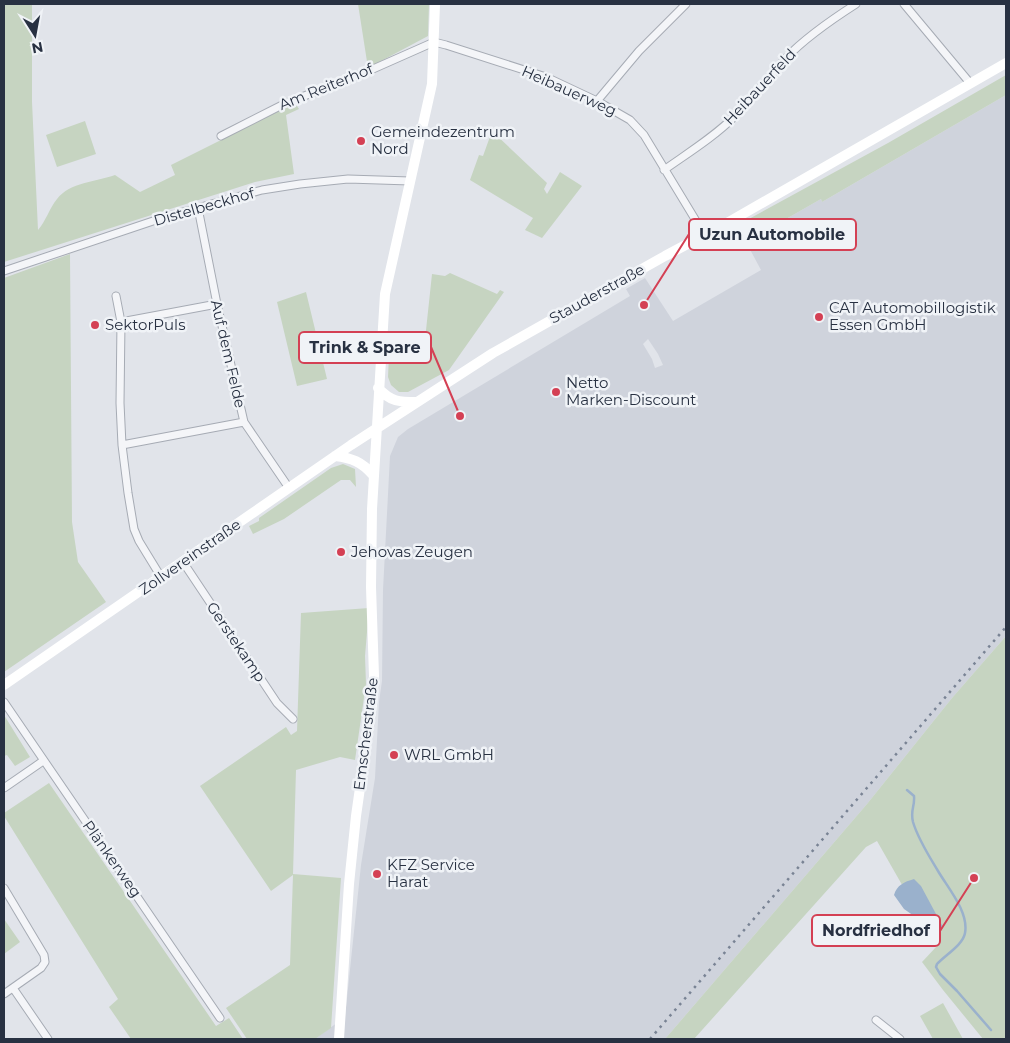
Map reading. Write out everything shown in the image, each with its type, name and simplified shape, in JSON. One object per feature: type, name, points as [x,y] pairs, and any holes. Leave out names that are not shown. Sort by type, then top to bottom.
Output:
[{"type":"main road","name":"Emscherstraße","points":[[340,1039],[349,892],[356,816],[372,704],[374,676],[371,561],[378,388],[385,294],[432,84],[435,4]]},
{"type":"main road","name":"Stauderstraße","points":[[376,429],[493,353],[704,234],[727,223],[1006,63]]},
{"type":"main road","points":[[378,388],[386,396],[398,402],[417,402]]},
{"type":"main road","name":"Zollvereinstraße","points":[[4,685],[376,429]]},
{"type":"main road","points":[[335,456],[351,458],[364,464],[374,475]]},
{"type":"street","points":[[597,101],[639,52],[686,4]]},
{"type":"street","name":"Heibauerfeld","points":[[664,170],[708,140],[735,117],[786,58],[803,42],[856,4]]},
{"type":"street","points":[[904,4],[970,83]]},
{"type":"street","name":"Heibauerweg","points":[[434,42],[446,44],[546,77],[622,115],[637,126],[704,234]]},
{"type":"street","name":"Am Reiterhof","points":[[220,136],[286,103],[364,73],[434,42]]},
{"type":"street","name":"Distelbeckhof","points":[[4,271],[106,236],[262,190],[348,179],[410,181]]},
{"type":"street","name":"Auf dem Felde","points":[[198,208],[217,304],[244,422],[289,488]]},
{"type":"street","points":[[116,296],[121,322],[120,394],[122,444],[134,529],[139,541],[161,577]]},
{"type":"street","points":[[121,322],[217,304]]},
{"type":"street","points":[[122,444],[244,422]]},
{"type":"street","name":"Gerstekamp","points":[[183,562],[277,703],[293,719]]},
{"type":"street","name":"Plänkerweg","points":[[4,702],[220,1018]]},
{"type":"street","points":[[4,788],[43,760]]},
{"type":"street","points":[[4,888],[44,955],[45,962],[40,968],[4,994]]},
{"type":"street","points":[[13,988],[48,1039]]},
{"type":"street","points":[[876,1020],[900,1039]]},
{"type":"shaded area","points":[[1006,95],[1006,636],[952,698],[867,804],[665,1039],[315,1039],[345,1017],[361,865],[375,778],[382,681],[383,590],[390,456],[398,437],[408,429],[630,296],[626,289],[645,278],[673,321],[761,270],[746,242],[821,199],[822,202]],"holes":[[[648,339],[663,365],[655,368],[643,344]]]},
{"type":"green space","points":[[4,4],[32,4],[32,102],[38,230],[57,199],[69,189],[115,175],[140,192],[175,175],[171,165],[295,103],[299,109],[286,115],[294,174],[255,182],[4,262]]},
{"type":"green space","points":[[358,4],[429,4],[428,36],[368,68]]},
{"type":"green space","points":[[1006,75],[1006,95],[822,202],[821,199],[746,242],[736,226],[888,143]]},
{"type":"green space","points":[[85,121],[96,154],[57,167],[46,135]]},
{"type":"green space","points":[[492,131],[547,183],[544,189],[547,194],[560,172],[582,186],[542,238],[525,230],[533,218],[470,180],[479,155],[483,156]]},
{"type":"green space","points":[[70,254],[72,522],[78,562],[106,602],[4,672],[4,278]]},
{"type":"green space","points":[[450,273],[497,294],[500,290],[504,292],[449,370],[408,392],[399,392],[391,385],[388,377],[389,355],[409,356],[424,349],[432,274],[445,276]]},
{"type":"green space","points":[[306,292],[327,379],[297,386],[277,302]]},
{"type":"green space","points":[[343,464],[355,469],[356,487],[350,480],[341,480],[284,519],[253,534],[249,526],[259,521],[259,518],[331,468]]},
{"type":"green space","points":[[369,608],[365,656],[366,684],[355,760],[340,757],[296,770],[293,874],[341,878],[331,1028],[315,1039],[247,1039],[226,1008],[290,965],[293,875],[271,891],[200,786],[286,727],[291,735],[297,731],[301,613]]},
{"type":"green space","points":[[1006,636],[1006,1039],[983,1039],[922,962],[937,946],[877,841],[866,847],[694,1039],[665,1039],[867,804],[952,698]]},
{"type":"green space","points":[[4,715],[30,757],[15,766],[7,755],[4,756]]},
{"type":"green space","points":[[49,783],[216,1026],[229,1018],[243,1039],[131,1039],[109,1007],[118,999],[4,816],[4,813]]},
{"type":"green space","points":[[4,919],[20,942],[4,954]]},
{"type":"green space","points":[[943,1003],[963,1039],[933,1039],[920,1016]]},
{"type":"water","points":[[914,879],[921,886],[943,927],[934,939],[930,939],[917,918],[904,909],[894,895],[901,884]]},
{"type":"waterway","points":[[907,790],[914,796],[912,818],[918,835],[957,900],[964,917],[964,937],[936,967],[940,974],[991,1030]]},
{"type":"railway","points":[[650,1039],[1006,627]]},
{"type":"place","name":"Gemeindezentrum Nord","points":[[361,141]]},
{"type":"place","name":"Uzun Automobile","points":[[644,305]]},
{"type":"place","name":"CAT Automobillogistik Essen GmbH","points":[[819,317]]},
{"type":"place","name":"SektorPuls","points":[[95,325]]},
{"type":"place","name":"Netto Marken-Discount","points":[[556,392]]},
{"type":"place","name":"Trink & Spare","points":[[460,416]]},
{"type":"place","name":"Jehovas Zeugen","points":[[341,552]]},
{"type":"place","name":"WRL GmbH","points":[[394,755]]},
{"type":"place","name":"KFZ Service Harat","points":[[377,874]]},
{"type":"place","name":"Nordfriedhof","points":[[974,878]]}]
